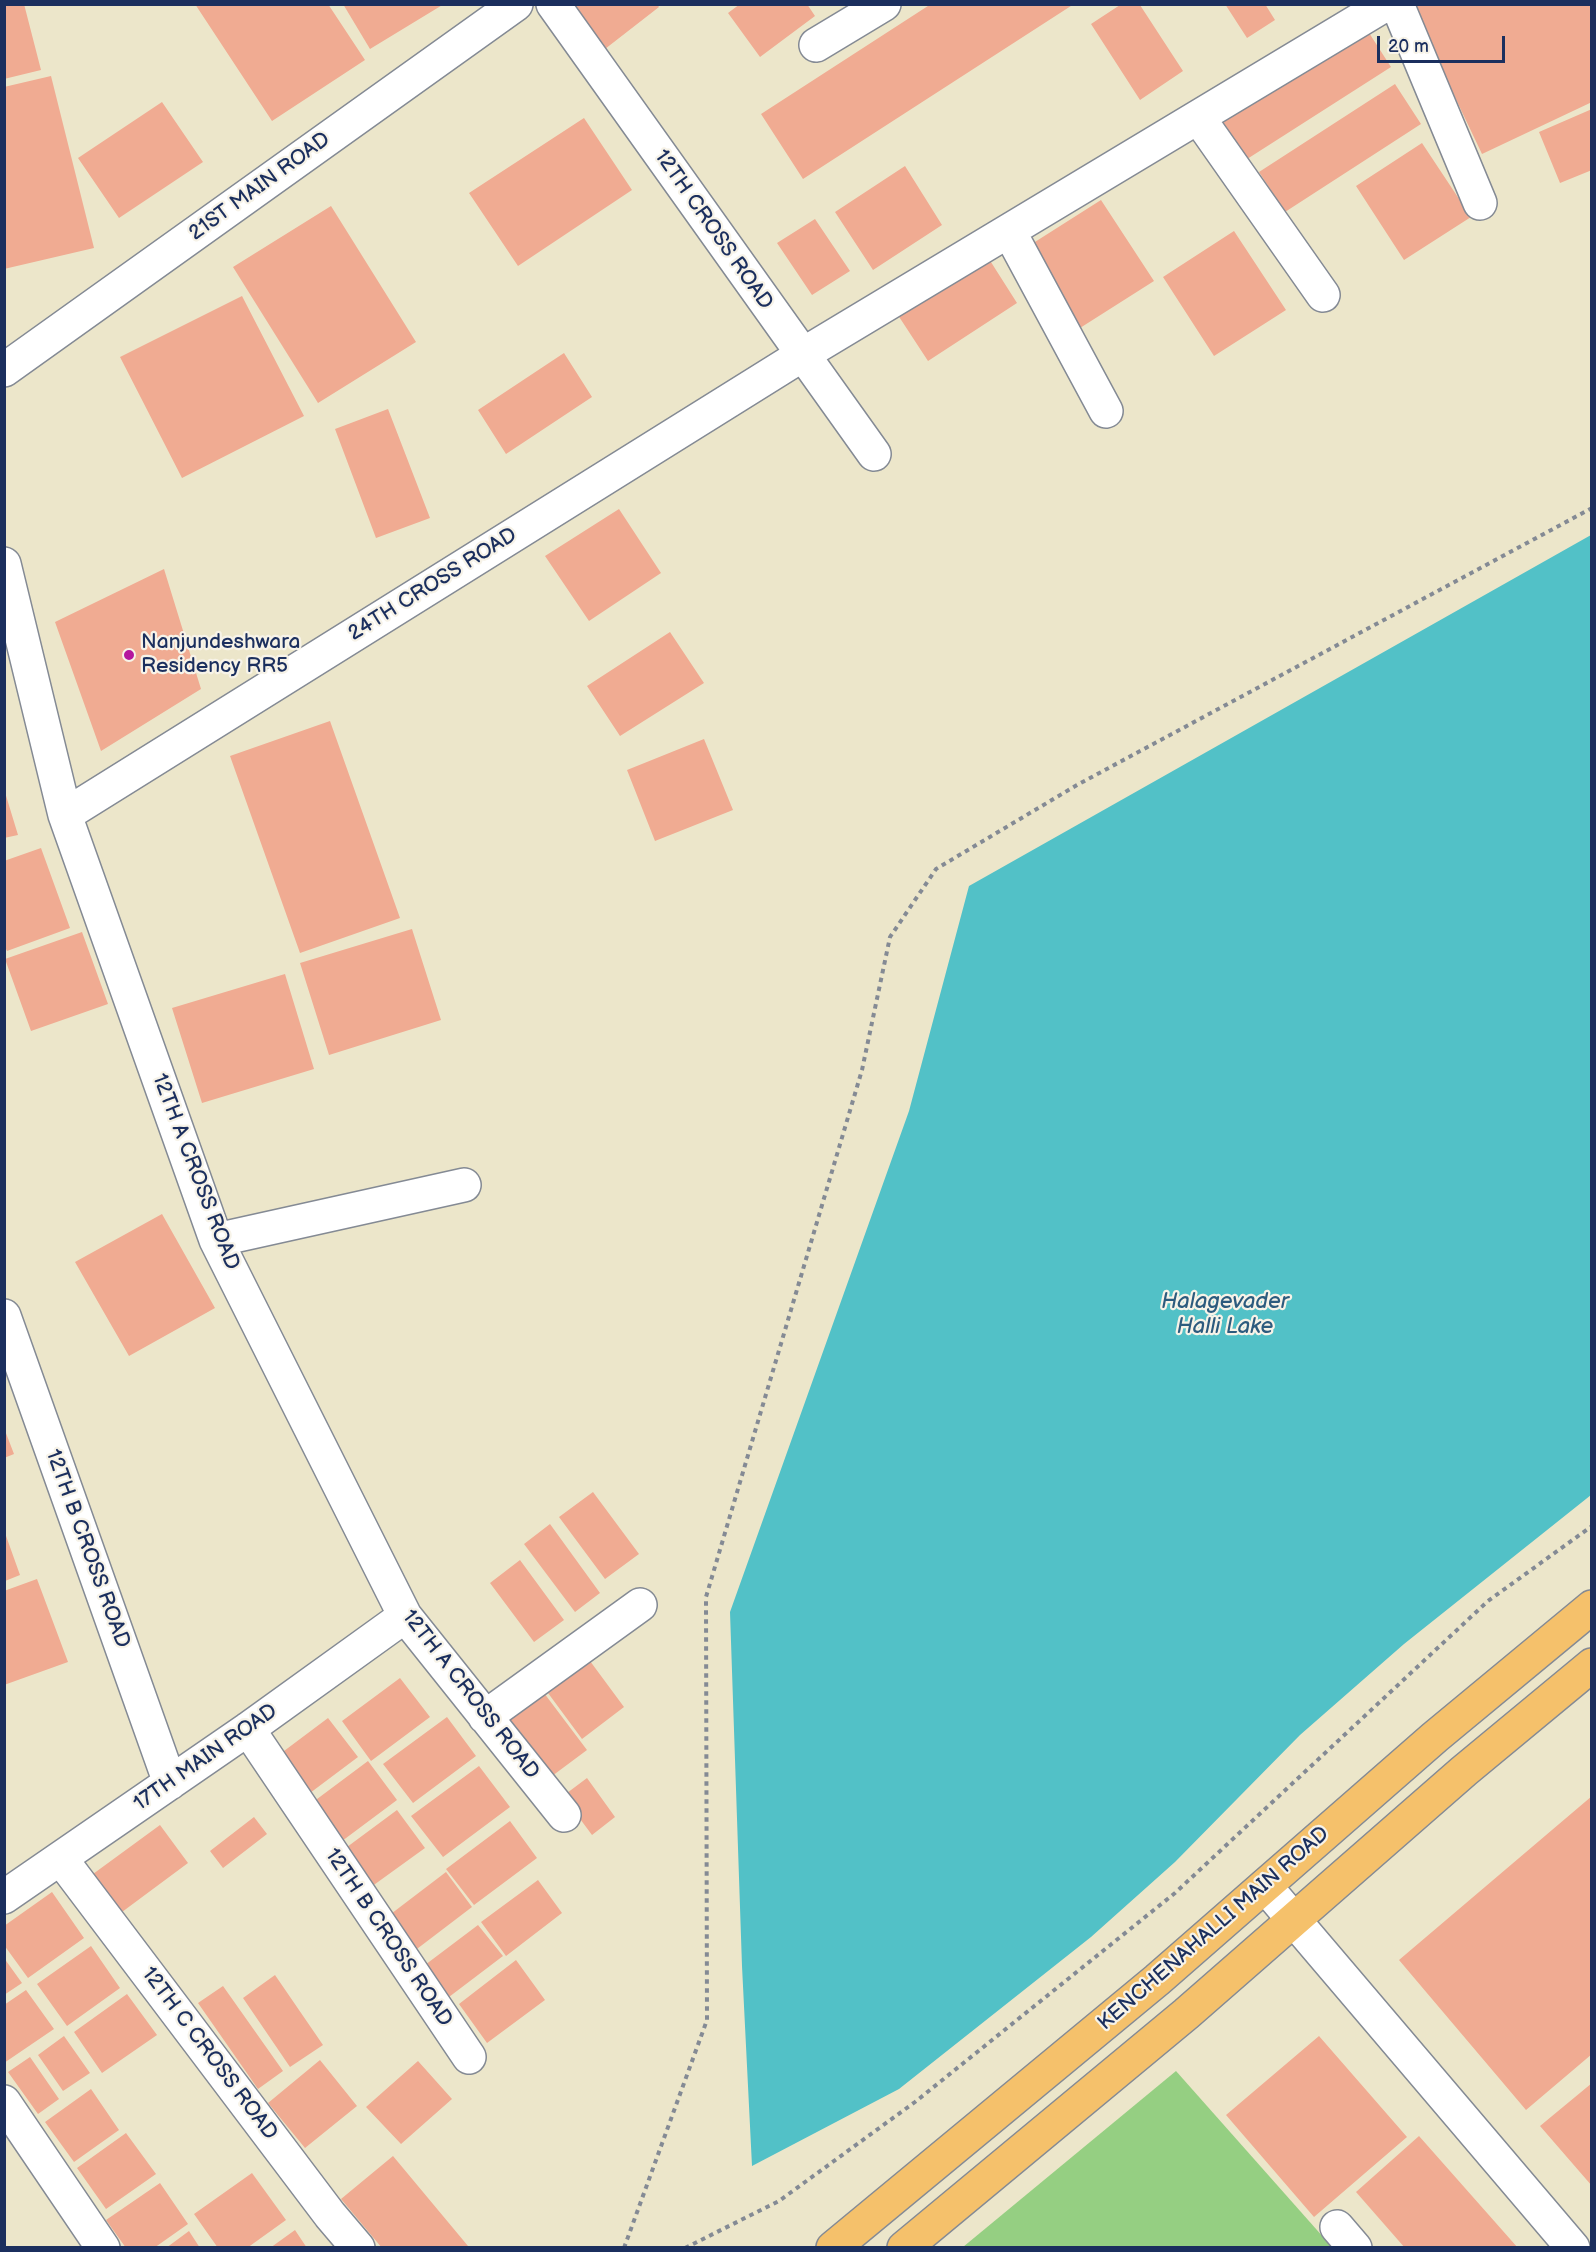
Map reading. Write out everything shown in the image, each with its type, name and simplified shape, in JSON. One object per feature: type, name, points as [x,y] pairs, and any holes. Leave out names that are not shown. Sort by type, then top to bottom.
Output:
[{"type":"main road","name":"KENCHENAHALLI MAIN ROAD","points":[[833,2247],[1157,1980],[1435,1737],[1592,1607]]},
{"type":"main road","name":"KENCHENAHALLI MAIN ROAD","points":[[904,2247],[1186,2014],[1464,1771],[1592,1665]]},
{"type":"street","name":"21ST MAIN ROAD","points":[[4,370],[516,4]]},
{"type":"street","name":"12TH CROSS ROAD","points":[[553,4],[874,454]]},
{"type":"street","points":[[816,45],[884,4]]},
{"type":"street","name":"24TH CROSS ROAD","points":[[65,815],[802,355],[1386,4]]},
{"type":"street","points":[[1397,4],[1480,203]]},
{"type":"street","points":[[1198,117],[1323,295]]},
{"type":"street","points":[[1009,231],[1106,411]]},
{"type":"street","name":"12TH A CROSS ROAD","points":[[4,564],[65,815],[216,1240],[405,1616],[564,1815]]},
{"type":"street","points":[[216,1240],[464,1185]]},
{"type":"street","name":"12TH B CROSS ROAD","points":[[4,1316],[170,1783]]},
{"type":"street","points":[[485,1717],[640,1605]]},
{"type":"street","name":"17TH MAIN ROAD","points":[[4,1897],[248,1729],[405,1616]]},
{"type":"street","name":"12TH B CROSS ROAD","points":[[248,1729],[468,2057]]},
{"type":"street","name":"12TH C CROSS ROAD","points":[[61,1859],[330,2215],[358,2247]]},
{"type":"street","points":[[1265,1886],[1573,2247]]},
{"type":"street","points":[[4,2102],[103,2247]]},
{"type":"path","points":[[624,2247],[707,2020],[706,1598],[862,1070],[890,937],[936,869],[1077,785],[1592,508]]},
{"type":"path","points":[[685,2247],[779,2201],[915,2102],[1175,1893],[1488,1601],[1592,1526]]},
{"type":"green space","points":[[1176,2071],[1332,2247],[963,2247]]},
{"type":"water","name":"Halagevader Halli Lake","points":[[1591,535],[1591,1495],[1404,1644],[1300,1735],[1175,1862],[1091,1937],[899,2089],[752,2166],[742,1966],[730,1612],[909,1111],[969,886]]},
{"type":"building","points":[[4,4],[24,4],[41,70],[4,79]]},
{"type":"building","points":[[195,4],[328,4],[365,60],[272,121]]},
{"type":"building","points":[[343,4],[444,4],[370,49]]},
{"type":"building","points":[[570,4],[657,4],[659,7],[605,49]]},
{"type":"building","points":[[740,4],[807,4],[815,16],[760,57],[728,13]]},
{"type":"building","points":[[931,4],[1074,4],[803,179],[761,114]]},
{"type":"building","points":[[1225,4],[1265,4],[1275,20],[1247,38]]},
{"type":"building","points":[[1417,4],[1590,4],[1592,9],[1592,102],[1482,154],[1412,7]]},
{"type":"building","points":[[1120,5],[1140,5],[1183,71],[1140,100],[1091,24]]},
{"type":"building","points":[[1362,22],[1391,67],[1244,161],[1215,117]]},
{"type":"building","points":[[51,76],[94,248],[4,269],[4,87]]},
{"type":"building","points":[[1395,84],[1421,124],[1285,212],[1259,172]]},
{"type":"building","points":[[162,102],[203,162],[119,218],[78,158]]},
{"type":"building","points":[[1592,109],[1592,170],[1560,183],[1539,132]]},
{"type":"building","points":[[584,118],[632,190],[518,266],[469,193]]},
{"type":"building","points":[[1422,143],[1471,217],[1404,260],[1356,186]]},
{"type":"building","points":[[905,166],[942,225],[873,270],[835,212]]},
{"type":"building","points":[[1101,200],[1154,281],[1080,328],[1027,247]]},
{"type":"building","points":[[331,206],[416,342],[318,403],[233,267]]},
{"type":"building","points":[[815,219],[850,271],[812,295],[777,243]]},
{"type":"building","points":[[1234,231],[1286,310],[1214,356],[1163,277]]},
{"type":"building","points":[[982,248],[1017,303],[928,361],[892,306]]},
{"type":"building","points":[[242,296],[304,416],[182,478],[120,357]]},
{"type":"building","points":[[564,353],[592,397],[506,454],[478,410]]},
{"type":"building","points":[[388,409],[430,518],[376,538],[335,429]]},
{"type":"building","points":[[619,509],[661,573],[589,621],[545,556]]},
{"type":"building","name":"Nanjundeshwara Residency RR5","points":[[164,569],[201,689],[101,751],[55,622]]},
{"type":"building","points":[[670,632],[704,683],[620,736],[587,686]]},
{"type":"building","points":[[330,721],[400,918],[300,953],[230,756]]},
{"type":"building","points":[[704,739],[733,810],[655,841],[627,770]]},
{"type":"building","points":[[4,789],[18,835],[4,838]]},
{"type":"building","points":[[41,848],[70,928],[7,951],[4,945],[4,861]]},
{"type":"building","points":[[412,929],[441,1020],[329,1055],[300,963]]},
{"type":"building","points":[[82,932],[108,1004],[31,1031],[5,959]]},
{"type":"building","points":[[285,974],[314,1069],[202,1103],[172,1008]]},
{"type":"building","points":[[162,1214],[215,1308],[129,1356],[75,1262]]},
{"type":"building","points":[[4,1428],[14,1454],[4,1458]]},
{"type":"building","points":[[593,1492],[639,1554],[605,1579],[559,1517]]},
{"type":"building","points":[[550,1524],[600,1593],[575,1612],[524,1544]]},
{"type":"building","points":[[5,1533],[20,1575],[5,1581]]},
{"type":"building","points":[[520,1560],[564,1620],[534,1642],[490,1583]]},
{"type":"building","points":[[37,1579],[68,1662],[4,1685],[4,1591]]},
{"type":"building","points":[[590,1661],[624,1707],[582,1739],[548,1693]]},
{"type":"building","points":[[400,1678],[430,1717],[371,1761],[342,1721]]},
{"type":"building","points":[[544,1693],[587,1750],[544,1782],[501,1725]]},
{"type":"building","points":[[447,1717],[476,1756],[413,1803],[383,1764]]},
{"type":"building","points":[[328,1718],[358,1757],[306,1796],[276,1757]]},
{"type":"building","points":[[368,1761],[397,1800],[334,1847],[305,1808]]},
{"type":"building","points":[[479,1766],[510,1807],[443,1857],[411,1816]]},
{"type":"building","points":[[587,1778],[615,1817],[592,1835],[563,1796]]},
{"type":"building","points":[[1592,1796],[1592,2054],[1526,2110],[1399,1960]]},
{"type":"building","points":[[397,1810],[425,1848],[371,1887],[343,1850]]},
{"type":"building","points":[[254,1817],[267,1834],[223,1868],[210,1851]]},
{"type":"building","points":[[510,1821],[537,1858],[474,1905],[446,1869]]},
{"type":"building","points":[[160,1825],[188,1863],[122,1912],[93,1874]]},
{"type":"building","points":[[446,1872],[472,1907],[409,1955],[383,1920]]},
{"type":"building","points":[[538,1880],[562,1913],[506,1956],[481,1922]]},
{"type":"building","points":[[52,1892],[84,1938],[28,1978],[4,1945],[4,1926]]},
{"type":"building","points":[[478,1925],[503,1956],[445,2000],[421,1968]]},
{"type":"building","points":[[91,1946],[120,1988],[67,2026],[37,1984]]},
{"type":"building","points":[[4,1958],[22,1983],[4,1995]]},
{"type":"building","points":[[516,1960],[545,2000],[487,2043],[459,2004]]},
{"type":"building","points":[[275,1975],[323,2045],[290,2067],[243,1998]]},
{"type":"building","points":[[223,1986],[283,2071],[258,2089],[198,2003]]},
{"type":"building","points":[[26,1990],[54,2029],[4,2063],[4,2005]]},
{"type":"building","points":[[127,1994],[157,2035],[102,2073],[74,2032]]},
{"type":"building","points":[[64,2036],[90,2073],[63,2091],[38,2055]]},
{"type":"building","points":[[1319,2036],[1407,2137],[1314,2217],[1226,2115]]},
{"type":"building","points":[[30,2057],[59,2099],[38,2114],[8,2072]]},
{"type":"building","points":[[320,2060],[357,2106],[305,2148],[268,2103]]},
{"type":"building","points":[[418,2061],[452,2099],[401,2144],[366,2107]]},
{"type":"building","points":[[1592,2083],[1592,2186],[1540,2126]]},
{"type":"building","points":[[91,2089],[119,2130],[74,2162],[45,2122]]},
{"type":"building","points":[[126,2133],[156,2174],[106,2209],[77,2168]]},
{"type":"building","points":[[1419,2136],[1518,2248],[1405,2248],[1356,2192]]},
{"type":"building","points":[[393,2156],[468,2246],[467,2248],[382,2248],[341,2199]]},
{"type":"building","points":[[252,2173],[286,2220],[247,2248],[218,2248],[194,2214]]},
{"type":"building","points":[[160,2183],[188,2224],[154,2248],[126,2248],[106,2220]]},
{"type":"building","points":[[295,2230],[307,2248],[270,2248]]},
{"type":"building","points":[[189,2231],[200,2248],[166,2248]]},
{"type":"place","name":"Nanjundeshwara Residency RR5","points":[[129,655]]}]
